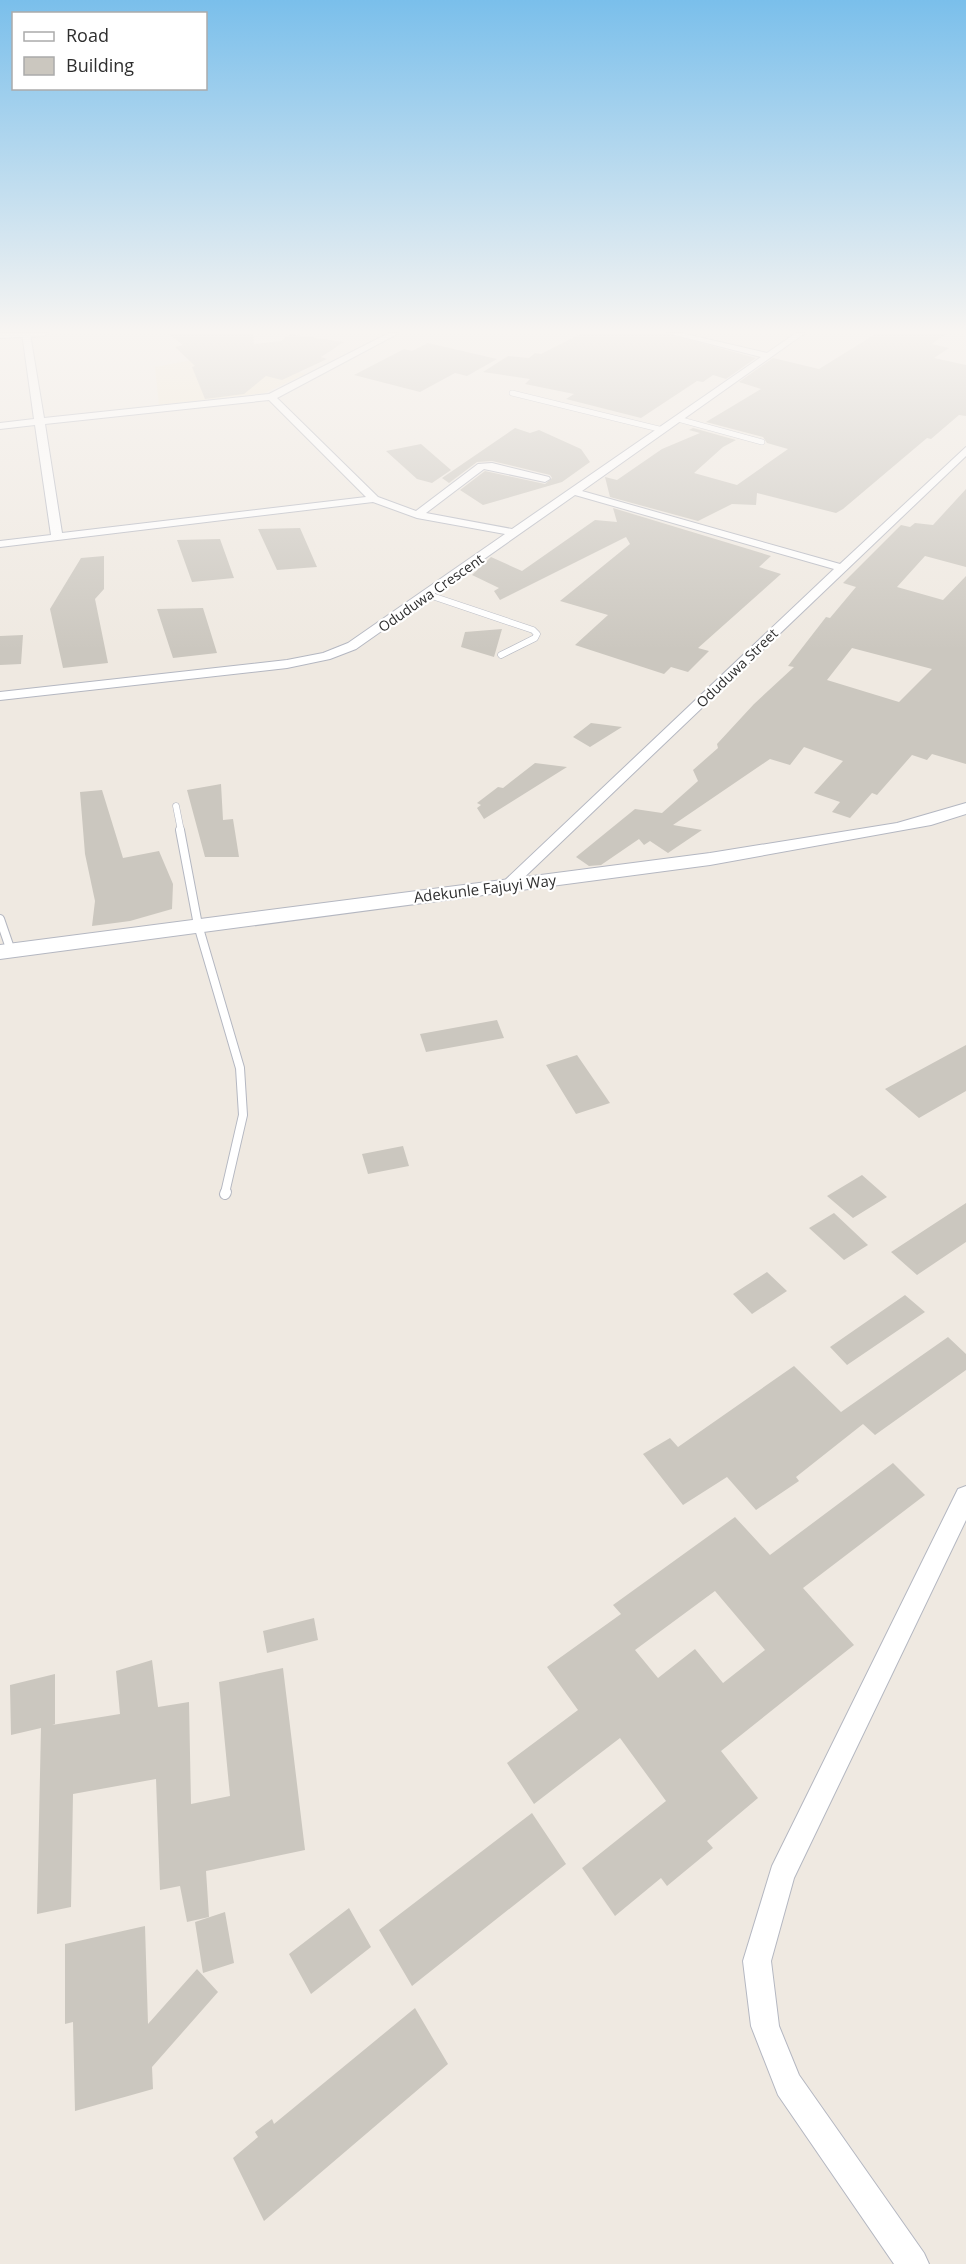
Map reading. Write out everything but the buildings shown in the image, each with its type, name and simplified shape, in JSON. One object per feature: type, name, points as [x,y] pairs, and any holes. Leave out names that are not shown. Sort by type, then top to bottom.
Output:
[{"type":"street","points":[[41,439],[57,537]]},
{"type":"street","points":[[313,439],[374,499],[417,515],[515,533]]},
{"type":"street","name":"Oduduwa Crescent","points":[[0,696],[287,664],[326,656],[352,646],[375,633],[651,439]]},
{"type":"street","name":"Oduduwa Street","points":[[507,886],[966,450]]},
{"type":"street","points":[[417,515],[482,466],[492,466],[545,479]]},
{"type":"street","points":[[574,492],[842,568]]},
{"type":"street","points":[[0,544],[374,499]]},
{"type":"street","name":"Adekunle Fajuyi Way","points":[[6,951],[710,859],[897,828],[966,808]]},
{"type":"street","points":[[913,2264],[788,2085],[765,2026],[757,1961],[781,1875],[966,1496]]},
{"type":"lane","points":[[750,439],[762,442]]},
{"type":"lane","points":[[429,595],[537,634],[534,638],[501,655]]},
{"type":"lane","points":[[176,807],[198,925],[240,1068],[243,1114],[225,1194]]},
{"type":"lane","points":[[0,919],[6,951]]}]
